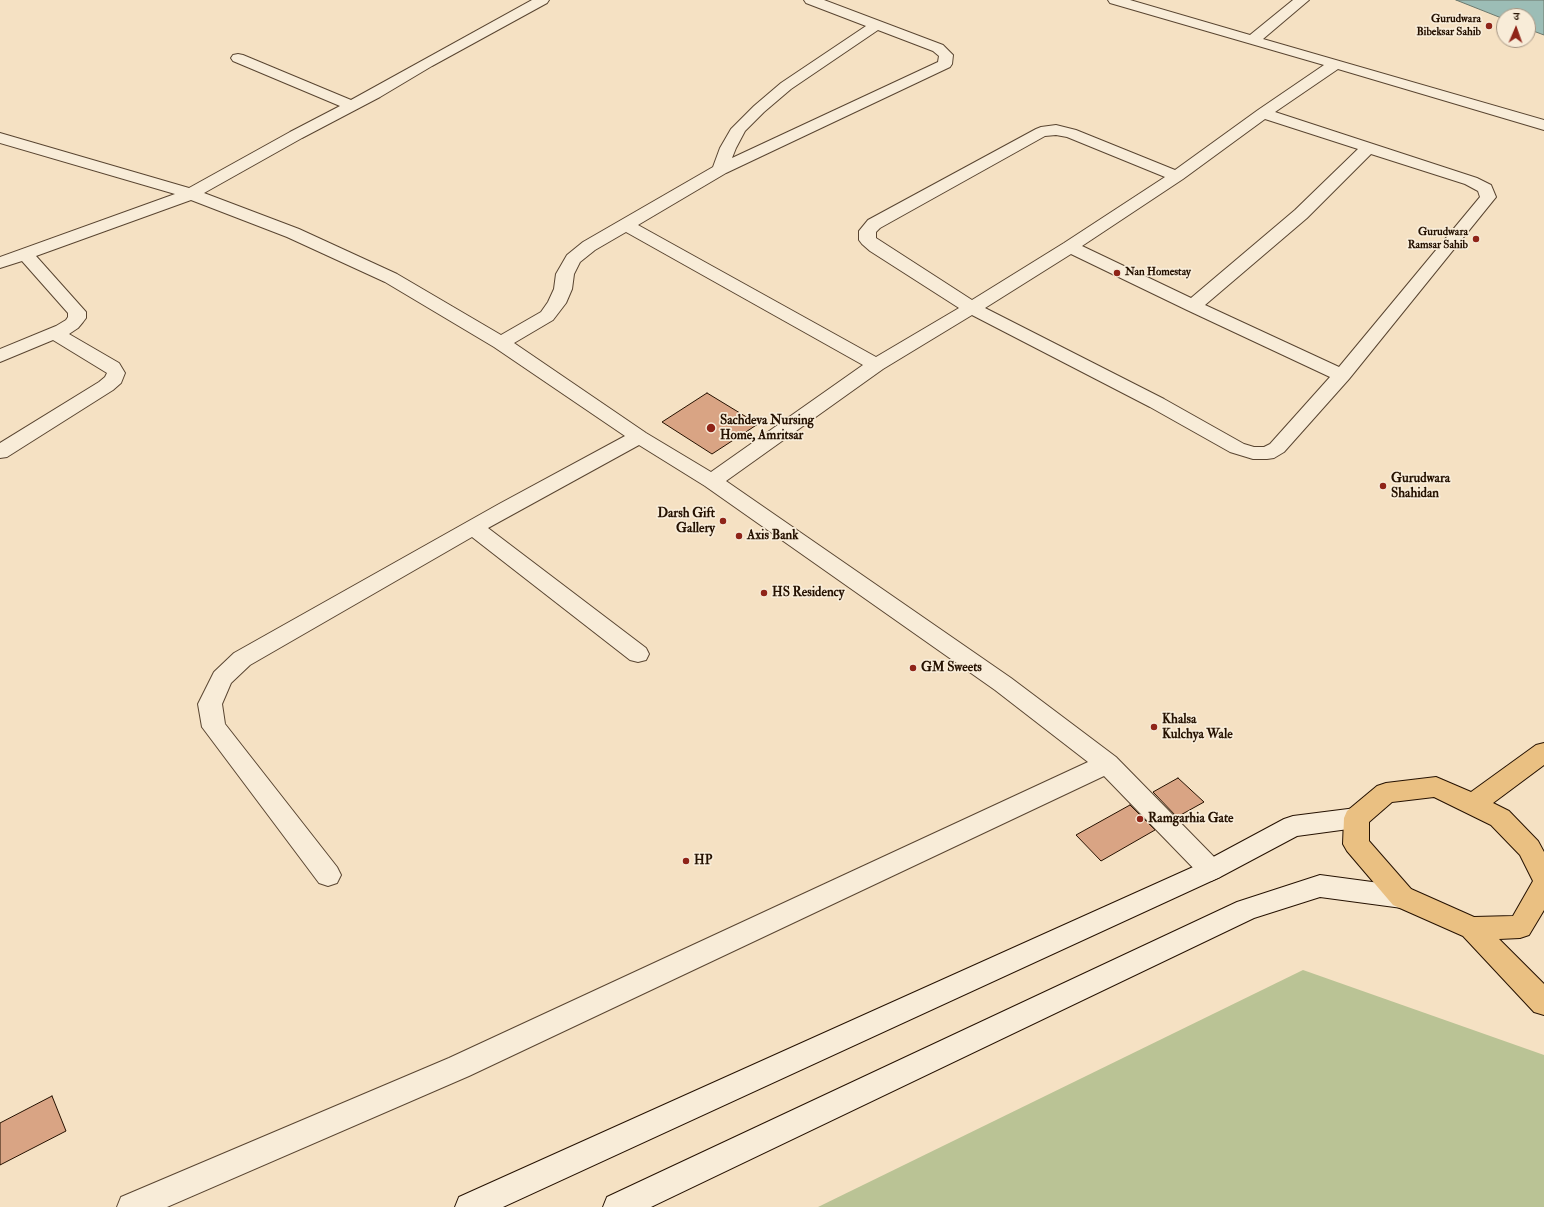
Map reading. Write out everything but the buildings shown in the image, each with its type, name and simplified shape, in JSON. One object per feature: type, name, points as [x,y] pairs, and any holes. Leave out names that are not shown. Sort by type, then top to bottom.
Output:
[{"type":"main road","points":[[1473,804],[1544,752]]},
{"type":"main road","points":[[1544,876],[1536,843],[1500,818],[1436,787],[1386,793],[1356,818],[1356,844],[1402,897],[1472,928],[1544,1003]]},
{"type":"main road","points":[[1472,928],[1520,927],[1541,900]]},
{"type":"street","points":[[0,263],[134,216],[191,194],[542,0]]},
{"type":"street","points":[[501,343],[547,316],[557,303],[563,289],[565,274],[573,260],[590,246],[720,170],[945,64],[946,55],[938,48],[811,0]]},
{"type":"street","points":[[1115,0],[1544,125]]},
{"type":"street","points":[[1252,40],[1302,0]]},
{"type":"street","points":[[720,170],[728,148],[739,128],[759,109],[786,86],[876,25]]},
{"type":"street","points":[[238,58],[352,106]]},
{"type":"street","points":[[712,481],[876,365],[1070,247],[1178,176],[1263,113],[1336,64]]},
{"type":"street","points":[[1178,176],[1071,133],[1056,130],[1041,132],[874,224],[868,232],[868,240],[876,247],[972,308],[1157,403],[1237,448],[1253,453],[1267,453],[1277,448],[1342,375],[1488,197],[1485,188],[1472,181],[1263,113]]},
{"type":"street","points":[[0,138],[191,194],[293,233],[391,278],[501,343],[639,436],[712,481],[1003,684],[1107,764],[1211,870]]},
{"type":"street","points":[[1193,306],[1301,214],[1369,147]]},
{"type":"street","points":[[626,225],[876,365]]},
{"type":"street","points":[[1070,247],[1342,375]]},
{"type":"street","points":[[0,356],[54,333],[72,324],[77,318],[77,312],[26,255]]},
{"type":"street","points":[[0,452],[106,386],[114,379],[116,373],[112,367],[54,333]]},
{"type":"street","points":[[328,875],[214,727],[210,704],[222,678],[242,659],[639,436]]},
{"type":"street","points":[[474,528],[638,654]]},
{"type":"street","points":[[132,1207],[458,1067],[1107,764]]},
{"type":"street","points":[[470,1207],[1211,870],[1293,826],[1356,818]]},
{"type":"street","points":[[618,1207],[1246,910],[1320,886],[1402,897]]},
{"type":"green space","points":[[1303,970],[1544,1055],[1544,1207],[818,1207]]},
{"type":"water","points":[[1456,0],[1544,0],[1544,35],[1536,32],[1536,8],[1496,8],[1496,16]]},
{"type":"place","name":"Gurudwara Bibeksar Sahib","points":[[1489,26]]},
{"type":"place","name":"Gurudwara Ramsar Sahib","points":[[1476,239]]},
{"type":"place","name":"Nan Homestay","points":[[1117,273]]},
{"type":"place","name":"Sachdeva Nursing Home, Amritsar","points":[[711,428]]},
{"type":"place","name":"Gurudwara Shahidan","points":[[1383,486]]},
{"type":"place","name":"Darsh Gift Gallery","points":[[723,521]]},
{"type":"place","name":"Axis Bank","points":[[739,536]]},
{"type":"place","name":"HS Residency","points":[[764,593]]},
{"type":"place","name":"GM Sweets","points":[[913,668]]},
{"type":"place","name":"Khalsa Kulchya Wale","points":[[1154,727]]},
{"type":"place","name":"Ramgarhia Gate","points":[[1140,819]]},
{"type":"place","name":"HP","points":[[686,861]]}]
